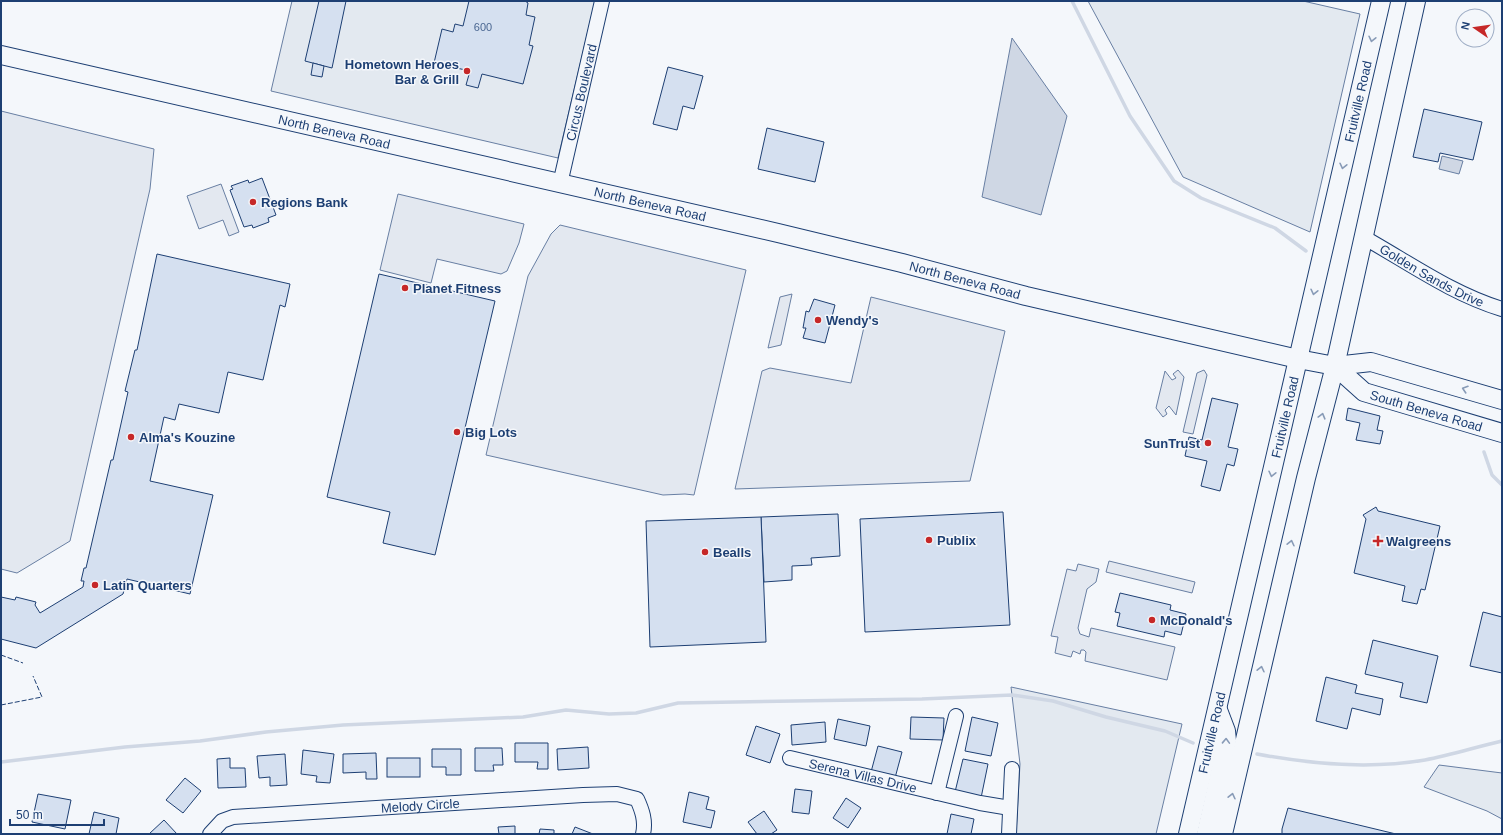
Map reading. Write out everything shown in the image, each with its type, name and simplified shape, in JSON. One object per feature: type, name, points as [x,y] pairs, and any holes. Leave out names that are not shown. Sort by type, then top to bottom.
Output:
[{"type":"main road","name":"Fruitville Road","points":[[1188,834],[1218,710],[1381,1]]},
{"type":"main road","points":[[1224,834],[1306,478],[1335,366],[1416,1]]},
{"type":"main road","name":"North Beneva Road","points":[[1,55],[878,257],[1026,296],[1298,359]]},
{"type":"main road","points":[[1298,359],[1335,366],[1371,362],[1502,400]]},
{"type":"main road","name":"South Beneva Road","points":[[1335,366],[1364,392],[1502,432]]},
{"type":"main road","points":[[1206,834],[1226,741],[1226,731],[1218,710]]},
{"type":"street","name":"Circus Boulevard","points":[[560,184],[602,1]]},
{"type":"street","name":"Golden Sands Drive","points":[[1363,237],[1432,278],[1472,298],[1502,309]]},
{"type":"street","points":[[937,793],[956,716]]},
{"type":"street","name":"Serena Villas Drive","points":[[790,758],[937,793],[1010,808]]},
{"type":"street","points":[[1009,834],[1012,769]]},
{"type":"street","name":"Melody Circle","points":[[210,834],[222,821],[233,817],[617,794],[637,799],[643,813],[645,826],[643,834]]},
{"type":"shaded area","points":[[292,1],[595,1],[558,158],[271,91]]},
{"type":"shaded area","points":[[1088,1],[1303,1],[1360,14],[1310,232],[1183,177]]},
{"type":"shaded area","points":[[1012,38],[1067,116],[1041,215],[982,197]]},
{"type":"shaded area","points":[[1,111],[154,149],[150,189],[70,541],[17,573],[1,569]]},
{"type":"shaded area","points":[[1442,156],[1463,161],[1459,174],[1439,169]]},
{"type":"shaded area","points":[[221,184],[239,232],[229,236],[223,220],[199,229],[187,196]]},
{"type":"shaded area","points":[[398,194],[524,224],[519,243],[507,271],[501,274],[437,259],[431,283],[380,270]]},
{"type":"shaded area","points":[[560,225],[746,270],[694,495],[663,495],[486,455],[528,276],[551,234]]},
{"type":"shaded area","points":[[792,294],[781,345],[768,348],[780,297]]},
{"type":"shaded area","points":[[871,297],[1005,331],[970,481],[735,489],[762,371],[770,368],[851,383]]},
{"type":"shaded area","points":[[1178,370],[1184,377],[1176,415],[1169,406],[1165,410],[1167,414],[1163,417],[1156,408],[1165,371],[1172,380],[1176,378],[1173,374]]},
{"type":"shaded area","points":[[1204,370],[1207,375],[1193,434],[1183,432],[1197,373]]},
{"type":"shaded area","points":[[1109,561],[1195,582],[1192,593],[1106,572]]},
{"type":"shaded area","points":[[1078,564],[1099,569],[1096,582],[1087,589],[1078,628],[1080,634],[1089,637],[1091,628],[1175,647],[1167,680],[1085,661],[1086,652],[1084,650],[1081,650],[1080,654],[1073,651],[1071,657],[1055,653],[1058,637],[1051,636],[1067,569],[1076,571]]},
{"type":"shaded area","points":[[1011,687],[1182,724],[1156,834],[1016,834],[1020,764]]},
{"type":"shaded area","points":[[1439,765],[1502,773],[1502,819],[1487,811],[1424,787]]},
{"type":"building","points":[[319,1],[346,1],[332,68],[305,61]]},
{"type":"building","points":[[469,1],[525,1],[528,3],[526,15],[535,17],[529,45],[533,46],[523,84],[482,74],[478,88],[466,85],[470,71],[434,63],[442,29],[453,32],[455,24],[463,26]]},
{"type":"building","points":[[313,63],[324,66],[322,77],[311,75]]},
{"type":"building","points":[[668,67],[703,76],[694,109],[683,106],[677,130],[653,124]]},
{"type":"building","points":[[1424,109],[1482,122],[1473,160],[1440,153],[1438,162],[1413,157]]},
{"type":"building","points":[[767,128],[824,142],[815,182],[758,169]]},
{"type":"building","name":"Regions Bank","points":[[262,178],[276,215],[268,218],[269,222],[253,228],[252,225],[244,227],[230,190],[233,189],[231,186],[248,180],[249,183]]},
{"type":"building","points":[[157,254],[290,284],[285,307],[280,305],[263,380],[228,372],[219,413],[179,404],[175,420],[164,417],[150,481],[213,495],[190,594],[127,579],[123,594],[36,648],[1,639],[1,597],[15,600],[16,597],[36,602],[35,605],[40,613],[83,587],[84,581],[81,581],[84,568],[86,568],[111,460],[113,460],[128,392],[125,391],[135,350],[137,350]]},
{"type":"building","points":[[379,274],[495,301],[435,555],[383,543],[390,512],[327,497]]},
{"type":"building","name":"Wendy's","points":[[814,299],[835,305],[825,343],[803,338],[806,328],[803,328],[806,311],[809,312]]},
{"type":"building","name":"SunTrust","points":[[1212,398],[1238,404],[1228,447],[1238,449],[1234,466],[1227,464],[1220,491],[1201,486],[1207,461],[1185,456],[1189,437],[1202,440]]},
{"type":"building","points":[[1348,408],[1380,416],[1377,430],[1383,431],[1380,444],[1356,440],[1360,423],[1346,420]]},
{"type":"building","name":"Walgreens","points":[[1376,507],[1378,511],[1440,526],[1425,590],[1421,589],[1417,604],[1402,601],[1405,586],[1354,573],[1366,519],[1363,515]]},
{"type":"building","points":[[1003,512],[1010,625],[865,632],[860,519]]},
{"type":"building","points":[[838,514],[840,556],[811,558],[812,565],[792,566],[792,580],[764,582],[761,517]]},
{"type":"building","name":"Bealls","points":[[761,517],[766,642],[650,647],[646,521]]},
{"type":"building","name":"McDonald's","points":[[1120,593],[1171,605],[1170,610],[1186,614],[1181,635],[1165,631],[1164,637],[1117,626],[1120,613],[1115,612]]},
{"type":"building","points":[[1483,612],[1502,617],[1502,673],[1470,666]]},
{"type":"building","points":[[1373,640],[1438,656],[1427,703],[1400,697],[1403,683],[1365,674]]},
{"type":"building","points":[[1326,677],[1357,685],[1355,693],[1383,699],[1380,715],[1352,708],[1347,729],[1316,721]]},
{"type":"building","points":[[911,717],[944,718],[943,740],[910,739]]},
{"type":"building","points":[[972,717],[998,723],[991,756],[965,751]]},
{"type":"building","points":[[838,719],[870,726],[866,746],[834,739]]},
{"type":"building","points":[[825,722],[826,742],[792,745],[791,725]]},
{"type":"building","points":[[756,726],[780,734],[770,763],[746,755]]},
{"type":"building","points":[[515,743],[548,743],[548,769],[537,769],[538,762],[515,762]]},
{"type":"building","points":[[878,746],[902,752],[895,778],[871,772]]},
{"type":"building","points":[[588,747],[589,768],[558,770],[557,749]]},
{"type":"building","points":[[475,748],[502,748],[503,765],[493,765],[494,771],[475,771]]},
{"type":"building","points":[[432,749],[461,749],[461,775],[446,775],[446,767],[432,767]]},
{"type":"building","points":[[303,750],[334,754],[330,783],[316,782],[317,776],[301,774]]},
{"type":"building","points":[[376,753],[377,779],[366,779],[366,772],[343,773],[343,754]]},
{"type":"building","points":[[285,754],[287,785],[270,786],[270,777],[259,778],[257,756]]},
{"type":"building","points":[[230,758],[230,768],[245,768],[246,787],[218,788],[217,759]]},
{"type":"building","points":[[387,758],[420,758],[420,777],[387,777]]},
{"type":"building","points":[[963,759],[988,764],[981,798],[955,792]]},
{"type":"building","points":[[185,778],[201,791],[183,813],[166,800]]},
{"type":"building","points":[[795,789],[812,791],[809,814],[792,812]]},
{"type":"building","points":[[689,792],[709,797],[706,809],[715,811],[711,828],[683,822]]},
{"type":"building","points":[[38,794],[71,800],[65,829],[32,822]]},
{"type":"building","points":[[846,798],[861,808],[848,828],[833,818]]},
{"type":"building","points":[[1288,808],[1396,834],[1282,834]]},
{"type":"building","points":[[764,811],[777,830],[771,834],[757,834],[748,822]]},
{"type":"building","points":[[94,812],[119,818],[116,834],[89,834]]},
{"type":"building","points":[[951,814],[974,819],[971,834],[947,834]]},
{"type":"building","points":[[164,820],[177,834],[149,834]]},
{"type":"building","points":[[515,826],[515,834],[499,834],[498,827]]},
{"type":"building","points":[[575,827],[593,834],[572,834]]},
{"type":"building","points":[[540,829],[554,830],[554,834],[539,834]]},
{"type":"waterway","points":[[1072,1],[1130,116],[1174,181],[1201,198],[1275,228],[1306,251]]},
{"type":"waterway","points":[[1484,452],[1492,475],[1502,485]]},
{"type":"waterway","points":[[1,762],[125,747],[200,741],[266,732],[343,725],[523,717],[566,710],[609,714],[636,713],[678,703],[922,699],[1012,695],[1053,701],[1106,717],[1165,731],[1193,743]]},
{"type":"waterway","points":[[1257,754],[1319,763],[1363,765],[1405,763],[1444,756],[1502,741]]},
{"type":"fence","points":[[1,655],[23,663]]},
{"type":"fence","points":[[1,705],[42,697],[33,676]]},
{"type":"place","name":"Hometown Heroes Bar & Grill","points":[[467,71]]},
{"type":"place","name":"Regions Bank","points":[[253,202]]},
{"type":"place","name":"Planet Fitness","points":[[405,288]]},
{"type":"place","name":"Wendy's","points":[[818,320]]},
{"type":"place","name":"Big Lots","points":[[457,432]]},
{"type":"place","name":"Alma's Kouzine","points":[[131,437]]},
{"type":"place","name":"SunTrust","points":[[1208,443]]},
{"type":"place","name":"Publix","points":[[929,540]]},
{"type":"place","name":"Walgreens","points":[[1378,541]]},
{"type":"place","name":"Bealls","points":[[705,552]]},
{"type":"place","name":"Latin Quarters","points":[[95,585]]},
{"type":"place","name":"McDonald's","points":[[1152,620]]}]
